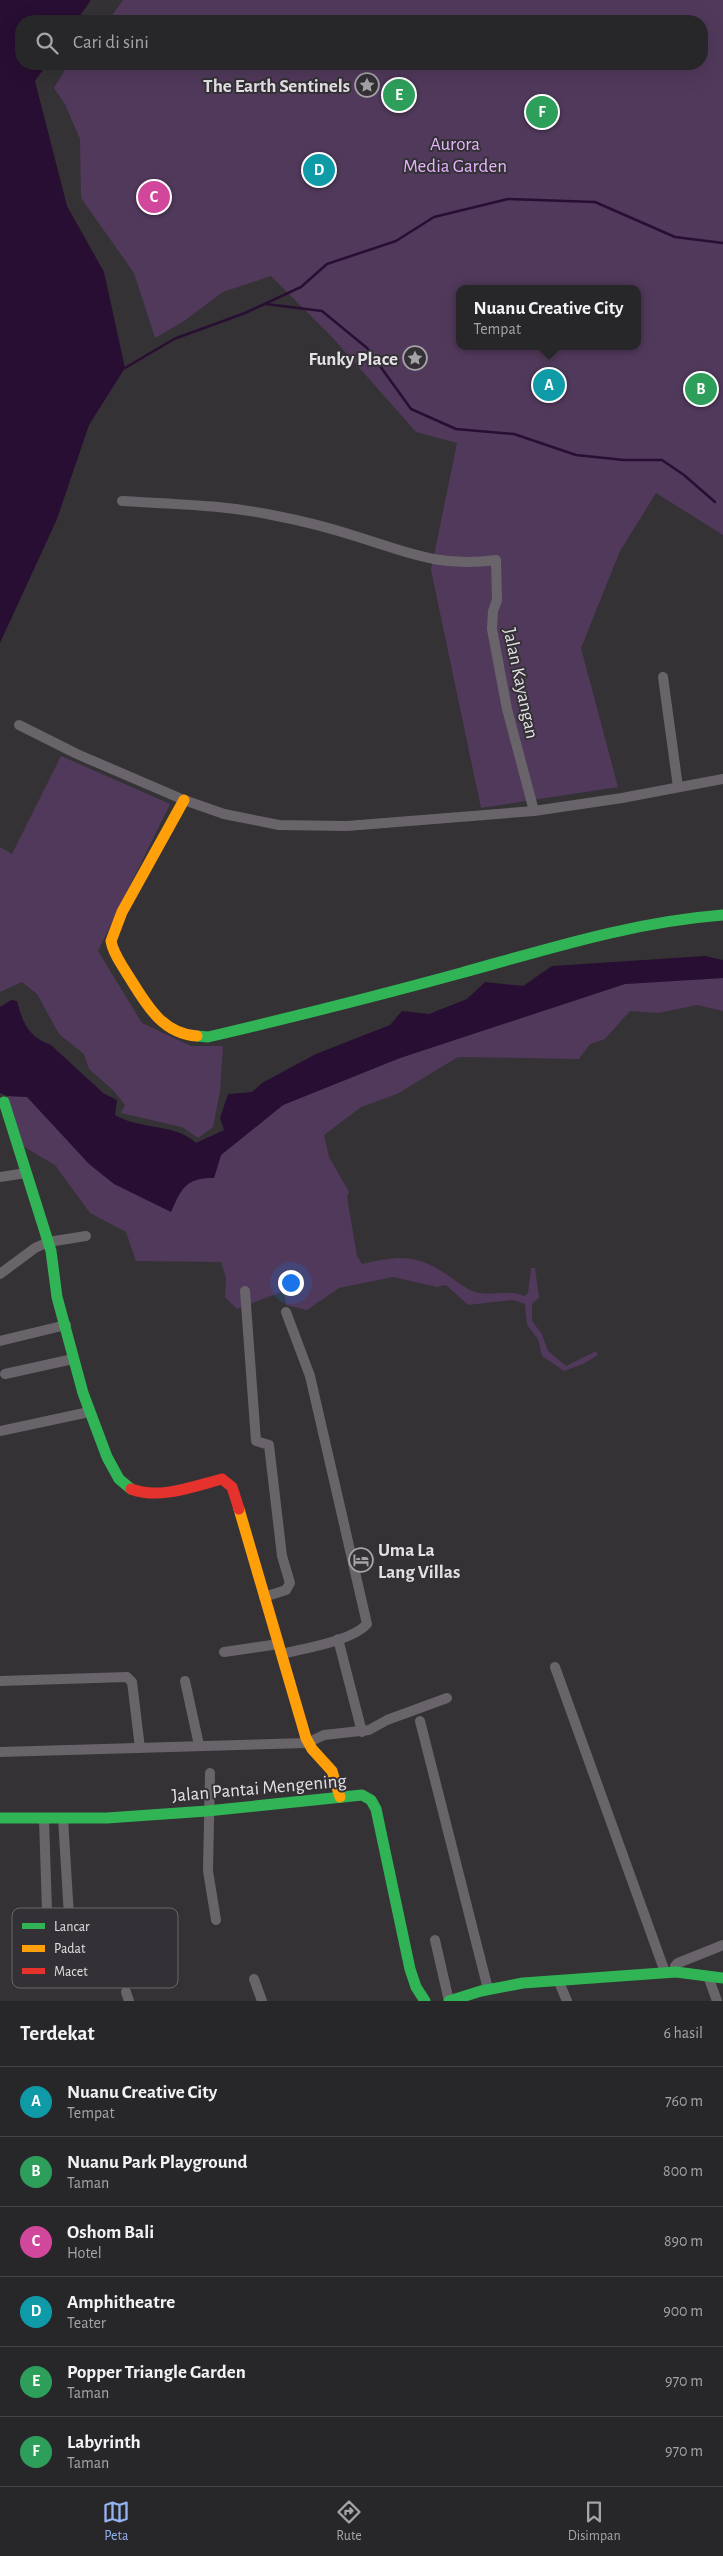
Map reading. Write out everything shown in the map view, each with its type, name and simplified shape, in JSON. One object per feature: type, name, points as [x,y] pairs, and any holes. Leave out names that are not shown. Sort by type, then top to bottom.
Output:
[{"type":"street","name":"Jalan Kayangan","points":[[122,501],[206,505],[243,510],[353,535],[424,558],[464,563],[496,560],[497,600],[493,611],[492,629],[507,709],[534,812]]},
{"type":"street","points":[[663,677],[678,787]]},
{"type":"street","points":[[19,725],[61,747],[184,800],[257,822],[302,826],[347,826],[534,812],[723,779]]},
{"type":"street","points":[[184,800],[122,912],[113,931],[111,944],[115,955],[149,1009],[169,1028],[187,1036],[208,1037],[363,1000],[608,931],[671,920],[723,915]]},
{"type":"street","points":[[4,1102],[48,1242],[54,1282],[73,1359],[89,1412],[107,1460],[121,1483],[130,1489],[143,1493],[160,1492],[222,1479],[228,1482],[235,1493],[305,1736],[332,1771],[340,1797]]},
{"type":"street","points":[[0,1178],[26,1173]]},
{"type":"street","points":[[0,1274],[35,1248],[48,1242],[86,1236]]},
{"type":"street","points":[[245,1291],[256,1441],[270,1445],[282,1556],[290,1583],[286,1590],[264,1597]]},
{"type":"street","points":[[224,1652],[281,1649],[338,1639],[362,1629],[367,1624],[310,1376],[286,1312]]},
{"type":"street","points":[[0,1341],[66,1325]]},
{"type":"street","points":[[5,1374],[73,1359]]},
{"type":"street","points":[[0,1431],[89,1412]]},
{"type":"street","points":[[338,1639],[362,1732]]},
{"type":"street","points":[[555,1667],[671,1972]]},
{"type":"street","points":[[0,1681],[127,1677],[132,1682],[140,1748]]},
{"type":"street","points":[[185,1681],[199,1745]]},
{"type":"street","points":[[0,1752],[199,1745],[362,1732],[386,1720],[447,1698]]},
{"type":"street","points":[[420,1722],[488,1989]]},
{"type":"street","points":[[210,1773],[208,1871],[216,1920]]},
{"type":"street","name":"Jalan Pantai Mengening","points":[[0,1818],[107,1818],[208,1811],[362,1795],[371,1800],[376,1809],[410,1969],[416,1987],[425,2001]]},
{"type":"street","points":[[63,1818],[68,1908]]},
{"type":"street","points":[[44,1819],[47,1908]]},
{"type":"street","points":[[435,1940],[449,2001],[488,1989],[523,1983],[559,1982],[671,1972],[723,1978]]},
{"type":"street","points":[[671,1972],[678,1963],[723,1945]]},
{"type":"street","points":[[708,1976],[717,2001]]},
{"type":"street","points":[[254,1980],[262,2001]]},
{"type":"street","points":[[559,1982],[567,2001]]},
{"type":"green space","name":"Aurora Media Garden","points":[[123,0],[723,0],[723,535],[656,493],[620,551],[581,648],[618,787],[481,808],[431,570],[457,443],[416,432],[332,337],[271,276],[223,292],[184,321],[155,338],[134,273],[81,198],[80,139],[65,104],[54,88],[65,70],[708,70],[708,15],[112,15]]},
{"type":"green space","points":[[61,756],[170,804],[98,951],[142,1023],[191,1046],[223,1046],[220,1091],[213,1127],[198,1138],[182,1127],[121,1113],[125,1105],[114,1091],[89,1069],[84,1054],[59,1034],[37,994],[22,982],[0,992],[0,847],[12,854]]},
{"type":"green space","points":[[723,978],[723,1011],[697,1005],[658,1013],[630,1011],[605,1039],[590,1044],[579,1059],[458,1057],[397,1094],[361,1107],[324,1135],[329,1157],[349,1192],[347,1197],[357,1256],[362,1264],[396,1258],[415,1259],[435,1267],[472,1291],[485,1294],[512,1293],[524,1296],[528,1293],[531,1268],[535,1268],[539,1298],[532,1304],[532,1321],[542,1334],[548,1351],[566,1366],[596,1351],[598,1355],[583,1364],[564,1371],[542,1356],[538,1339],[527,1325],[525,1304],[513,1300],[468,1305],[446,1285],[437,1287],[393,1277],[339,1288],[307,1310],[286,1305],[284,1291],[237,1309],[225,1297],[226,1278],[221,1262],[136,1261],[126,1232],[90,1213],[55,1165],[9,1138],[7,1096],[27,1097],[48,1118],[180,1191],[196,1178],[214,1178],[221,1155],[283,1105],[400,1058],[625,984]]},
{"type":"shaded area","points":[[0,0],[91,0],[80,15],[15,15],[15,70],[43,70],[35,81],[67,206],[104,272],[125,368],[89,425],[57,519],[0,643]]},
{"type":"shaded area","points":[[705,956],[723,960],[723,978],[625,984],[400,1058],[283,1105],[221,1155],[214,1178],[197,1180],[186,1186],[171,1212],[114,1184],[89,1164],[27,1097],[7,1096],[0,1093],[0,1007],[11,1000],[17,1001],[24,1022],[37,1038],[51,1045],[103,1093],[117,1100],[115,1115],[135,1123],[178,1132],[196,1143],[224,1130],[220,1118],[228,1094],[252,1092],[262,1083],[316,1054],[390,1025],[402,1011],[429,1014],[467,999],[485,982],[523,986],[552,966]]},
{"type":"waterway","points":[[125,368],[174,339],[245,313],[301,287],[327,264],[396,241],[434,217],[508,199],[595,202],[675,237],[723,243]]},
{"type":"waterway","points":[[266,304],[322,311],[367,348],[411,409],[456,429],[514,434],[576,455],[624,460],[662,460],[684,475],[715,502]]},
{"type":"traffic: fast","points":[[197,1036],[208,1037],[303,1014],[623,930],[723,915]]},
{"type":"traffic: fast","points":[[4,1102],[51,1251],[57,1297],[83,1393],[107,1457],[119,1479],[131,1489]]},
{"type":"traffic: fast","points":[[0,1818],[107,1818],[207,1811],[362,1795],[371,1800],[376,1809],[410,1969],[416,1987],[425,2001]]},
{"type":"traffic: fast","points":[[449,2001],[481,1991],[523,1983],[676,1972],[723,1978]]},
{"type":"traffic: slow","points":[[184,800],[122,912],[111,941],[119,961],[154,1014],[173,1029],[184,1034],[197,1036]]},
{"type":"traffic: slow","points":[[239,1509],[306,1738],[312,1749],[332,1771],[340,1797]]},
{"type":"traffic: jam","points":[[131,1489],[142,1492],[165,1493],[222,1479],[232,1487],[239,1509]]},
{"type":"place","name":"The Earth Sentinels","points":[[367,85]]},
{"type":"place","name":"Popper Triangle Garden","points":[[399,95]]},
{"type":"place","name":"Labyrinth","points":[[542,112]]},
{"type":"place","name":"Amphitheatre","points":[[319,170]]},
{"type":"place","name":"Oshom Bali","points":[[154,197]]},
{"type":"place","name":"Funky Place","points":[[415,358]]},
{"type":"place","name":"Nuanu Creative City","points":[[549,385]]},
{"type":"place","name":"Nuanu Park Playground","points":[[701,389]]},
{"type":"place","name":"Uma La Lang Villas","points":[[361,1560]]}]
